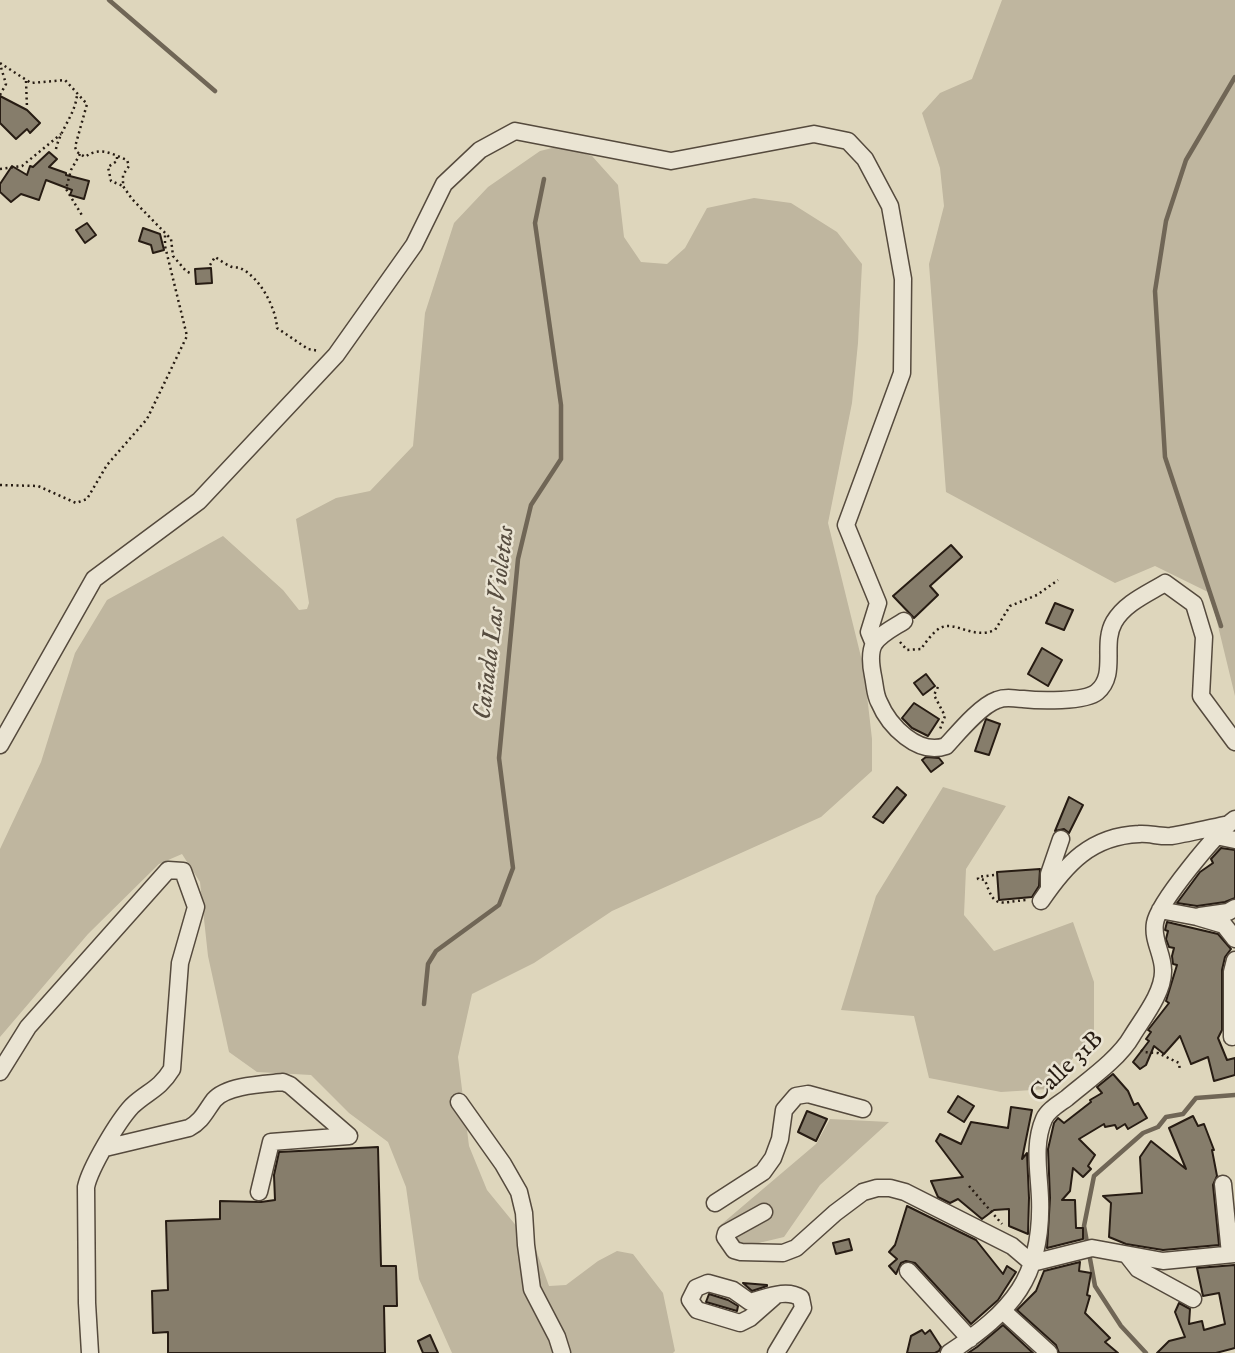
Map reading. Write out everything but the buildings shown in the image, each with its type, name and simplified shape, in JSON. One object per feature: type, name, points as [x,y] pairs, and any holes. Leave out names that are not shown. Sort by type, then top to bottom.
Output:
[{"type":"street","points":[[0,745],[94,579],[199,502],[336,355],[414,245],[444,184],[480,150],[515,131],[671,161],[814,134],[848,141],[865,159],[890,206],[903,279],[902,373],[846,525],[878,603],[869,632],[874,644]]},
{"type":"street","points":[[900,628],[887,631],[874,644],[870,662],[877,700],[900,731],[919,746],[946,746],[994,700],[1010,696],[1020,699],[1058,700],[1092,695],[1099,691],[1107,679],[1107,640],[1115,621],[1130,604],[1165,583],[1194,604],[1204,637],[1201,696],[1235,742]]},
{"type":"street","points":[[1233,828],[1216,836],[1160,910],[1224,925],[1235,939]]},
{"type":"street","points":[[1045,895],[1058,876],[1083,851],[1113,836],[1141,833],[1168,836],[1233,828]]},
{"type":"street","points":[[1045,895],[1061,839]]},
{"type":"street","points":[[0,1072],[28,1027],[168,870],[183,871],[196,907],[180,963],[172,1069],[163,1083],[132,1107],[89,1174],[86,1187],[90,1353]]},
{"type":"street","points":[[1197,917],[1228,912],[1235,908]]},
{"type":"street","name":"Calle 31B","points":[[949,1353],[1004,1312],[1023,1286],[1032,1263],[1040,1225],[1038,1142],[1044,1118],[1097,1073],[1131,1039],[1162,980],[1164,968],[1154,930],[1160,910]]},
{"type":"street","points":[[1232,1037],[1232,972],[1235,960]]},
{"type":"street","points":[[105,1148],[189,1128],[200,1122],[216,1097],[239,1088],[283,1082],[290,1085],[349,1136],[271,1142],[259,1192]]},
{"type":"street","points":[[715,1203],[763,1172],[773,1158],[780,1139],[784,1110],[796,1096],[808,1094],[863,1109]]},
{"type":"street","points":[[459,1102],[503,1164],[519,1192],[533,1289],[562,1353]]},
{"type":"street","points":[[764,1212],[726,1233],[725,1237],[734,1250],[783,1253],[796,1248],[863,1192],[890,1188],[905,1192],[1012,1246],[1032,1263],[1084,1250],[1163,1261],[1233,1254],[1223,1184]]},
{"type":"street","points":[[1127,1255],[1138,1269],[1193,1299]]},
{"type":"street","points":[[908,1271],[970,1339]]},
{"type":"street","points":[[775,1296],[740,1324],[697,1310],[690,1300],[696,1288],[708,1283],[733,1290],[750,1302],[782,1294],[801,1298],[803,1308],[776,1353]]},
{"type":"street","points":[[1004,1312],[1049,1353]]},
{"type":"path","points":[[0,64],[26,81],[65,80],[87,104],[75,147],[77,152],[85,157],[98,150],[127,159],[129,166],[123,175],[123,186]]},
{"type":"path","points":[[0,64],[6,83],[0,95]]},
{"type":"path","points":[[26,81],[27,108]]},
{"type":"path","points":[[56,149],[78,95]]},
{"type":"path","points":[[0,169],[22,166],[61,134]]},
{"type":"path","points":[[80,154],[71,170],[66,189],[83,217]]},
{"type":"path","points":[[117,156],[117,161],[108,167],[111,181],[123,186],[171,239],[173,256],[192,274]]},
{"type":"path","points":[[0,485],[38,486],[76,503],[87,499],[107,465],[147,419],[187,336],[165,246],[165,234]]},
{"type":"path","points":[[211,265],[215,257],[231,267],[240,268],[261,287],[276,318],[277,328],[308,349],[336,355]]},
{"type":"path","points":[[900,628],[900,643],[907,650],[920,649],[939,629],[946,627],[957,627],[970,633],[991,632],[1010,606],[1037,595],[1058,580]]},
{"type":"path","points":[[933,748],[945,716],[934,695],[937,687]]},
{"type":"path","points":[[994,875],[978,879],[985,880],[991,898],[996,902],[1045,895]]},
{"type":"path","points":[[1131,1039],[1143,1052],[1158,1053],[1179,1063],[1180,1071]]},
{"type":"path","points":[[969,1186],[993,1216],[1007,1227]]},
{"type":"shaded area","points":[[1002,0],[1235,0],[1235,696],[1210,593],[1155,566],[1115,583],[946,492],[929,264],[944,206],[940,168],[922,113],[940,93],[972,79]]},
{"type":"shaded area","points":[[560,146],[592,156],[618,185],[624,237],[641,262],[667,264],[685,248],[707,208],[754,198],[791,203],[837,232],[862,264],[852,403],[828,523],[864,669],[872,739],[872,771],[821,817],[612,911],[534,963],[472,994],[458,1057],[469,1146],[487,1190],[536,1250],[549,1286],[566,1285],[598,1261],[617,1251],[633,1254],[663,1293],[675,1351],[673,1353],[452,1353],[419,1279],[406,1187],[388,1142],[349,1113],[311,1075],[257,1072],[229,1052],[208,956],[200,882],[182,854],[159,864],[88,934],[0,1037],[0,849],[41,762],[75,653],[107,600],[223,536],[283,590],[299,610],[307,609],[309,603],[296,519],[336,498],[370,491],[413,446],[425,313],[454,223],[488,187],[540,151]]},
{"type":"shaded area","points":[[943,787],[1006,806],[966,869],[964,915],[994,951],[1073,922],[1094,982],[1094,1032],[1048,1089],[1001,1092],[929,1078],[914,1016],[841,1010],[876,896]]},
{"type":"shaded area","points":[[830,1119],[889,1122],[820,1185],[784,1237],[725,1251],[717,1228],[816,1144]]},
{"type":"waterway","points":[[109,0],[215,91]]},
{"type":"waterway","name":"Cañada Las Violetas","points":[[1221,626],[1165,457],[1155,291],[1166,221],[1186,160],[1235,77]]},
{"type":"waterway","name":"Cañada Las Violetas","points":[[424,1004],[428,964],[436,951],[499,905],[513,868],[499,758],[518,559],[531,505],[561,459],[561,405],[535,223],[544,179]]},
{"type":"waterway","points":[[1146,1353],[1121,1326],[1095,1286],[1084,1226],[1094,1176],[1143,1133],[1158,1127],[1166,1117],[1183,1114],[1196,1098],[1235,1095]]}]
